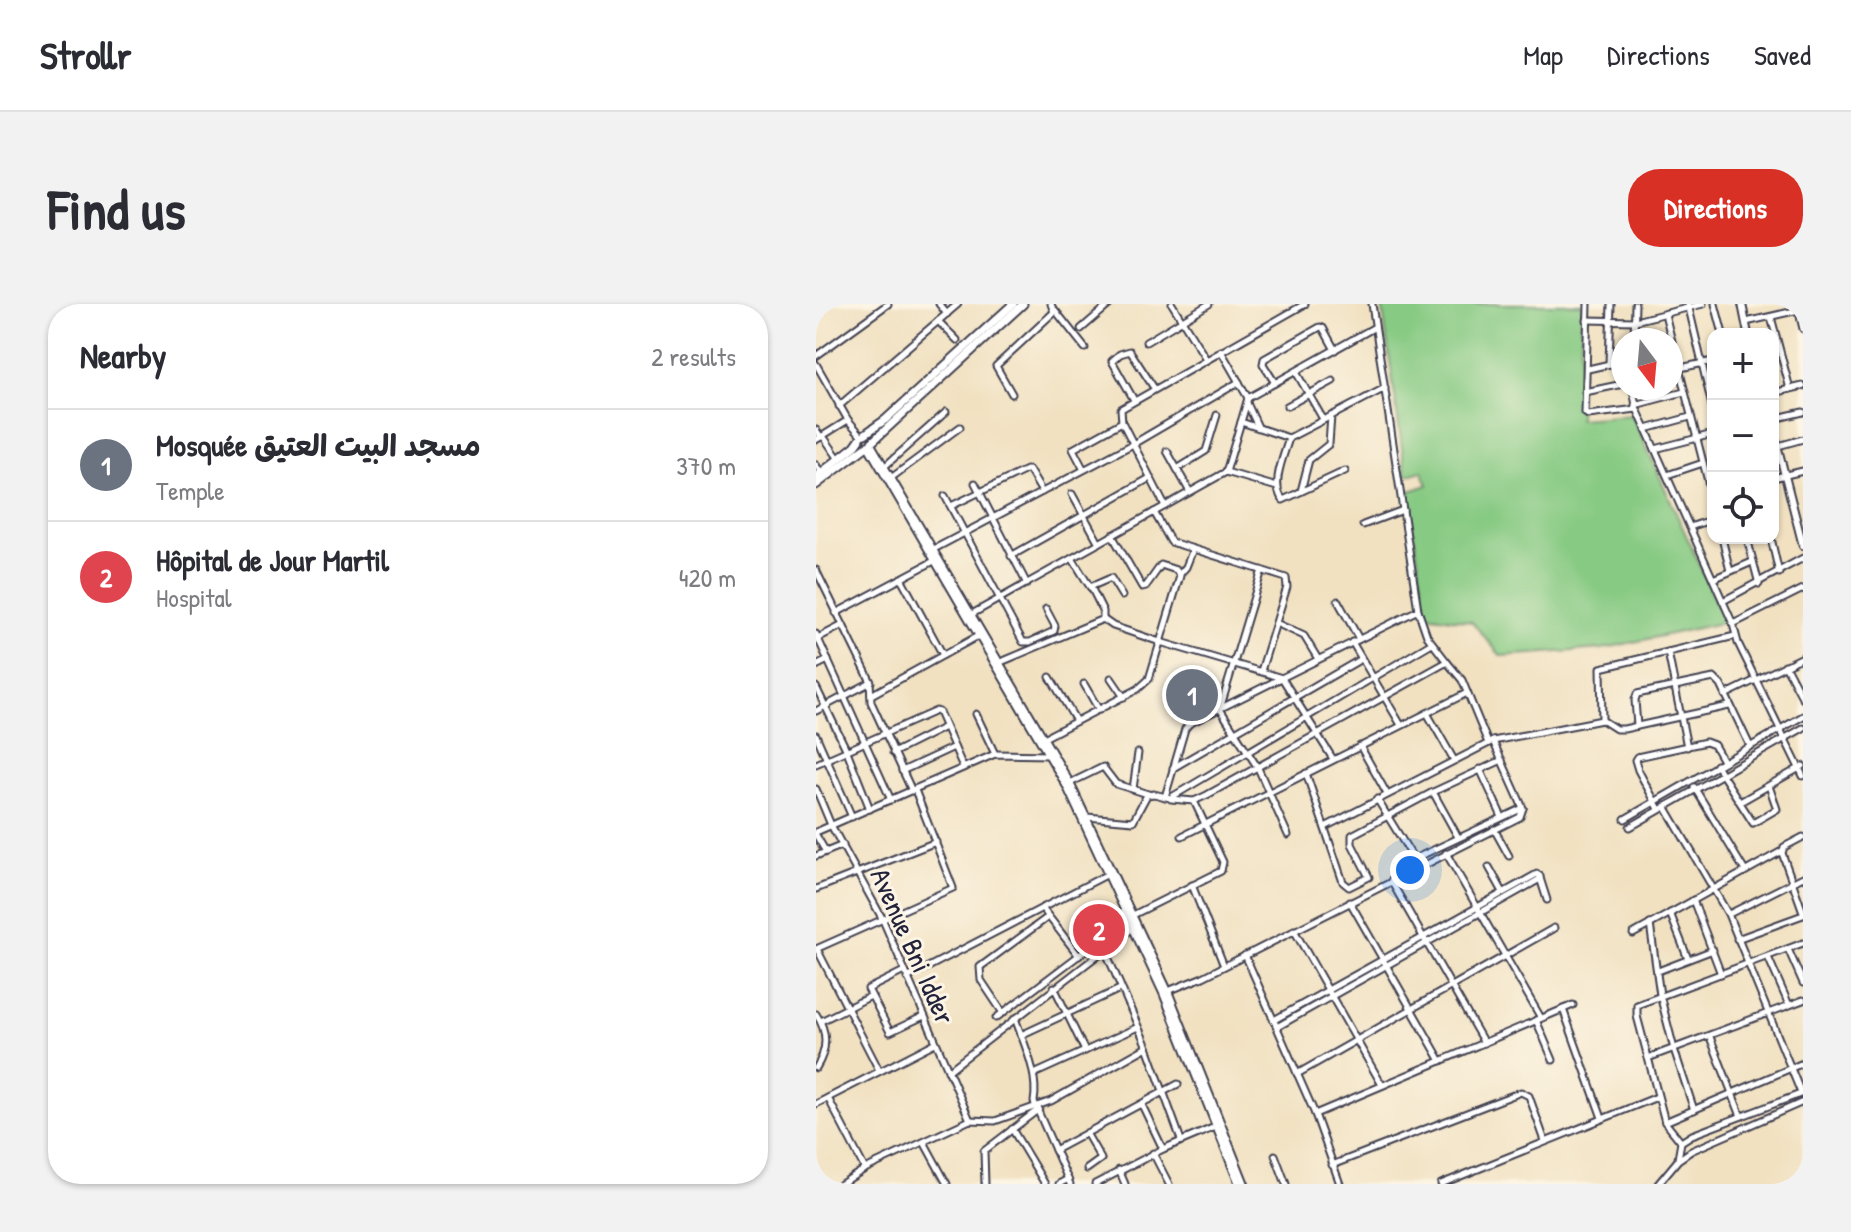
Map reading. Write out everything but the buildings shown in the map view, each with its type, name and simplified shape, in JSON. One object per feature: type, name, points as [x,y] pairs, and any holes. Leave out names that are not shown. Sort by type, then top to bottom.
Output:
[{"type":"main road","points":[[819,475],[1013,304]]},
{"type":"main road","points":[[816,485],[869,444],[1023,304]]},
{"type":"main road","points":[[862,436],[862,444],[869,444]]},
{"type":"street","points":[[816,356],[888,304]]},
{"type":"street","points":[[939,304],[947,314]]},
{"type":"street","points":[[839,406],[958,304]]},
{"type":"street","points":[[1051,304],[1085,348]]},
{"type":"street","points":[[1081,329],[1110,304]]},
{"type":"street","points":[[1172,304],[1206,359]]},
{"type":"street","points":[[1146,342],[1209,304]]},
{"type":"street","points":[[1165,506],[1122,422],[1121,409],[1294,307],[1305,304]]},
{"type":"street","points":[[1168,991],[1188,984],[1520,817],[1523,808],[1460,675],[1423,628],[1372,304]]},
{"type":"street","points":[[1588,304],[1585,413],[1636,407],[1684,392],[1707,478]]},
{"type":"street","points":[[1588,369],[1609,364],[1611,304]]},
{"type":"street","points":[[1635,304],[1635,328]]},
{"type":"street","points":[[1587,320],[1635,321],[1703,304]]},
{"type":"street","points":[[1715,304],[1721,328]]},
{"type":"street","points":[[1742,304],[1747,328]]},
{"type":"street","points":[[1688,306],[1710,400]]},
{"type":"street","points":[[1746,322],[1799,308],[1803,329]]},
{"type":"street","points":[[1012,394],[996,366],[1055,310]]},
{"type":"street","points":[[1665,314],[1667,328]]},
{"type":"street","points":[[1771,317],[1790,389]]},
{"type":"street","points":[[938,321],[957,340]]},
{"type":"street","points":[[1275,383],[1263,364],[1264,359],[1320,327],[1335,350]]},
{"type":"street","points":[[972,614],[1226,472],[1247,400],[1375,327]]},
{"type":"street","points":[[1134,400],[1112,361],[1120,354],[1130,351],[1154,388]]},
{"type":"street","points":[[1221,351],[1239,382],[1259,428]]},
{"type":"street","points":[[1683,367],[1707,362]]},
{"type":"street","points":[[816,364],[839,406],[862,436]]},
{"type":"street","points":[[1296,372],[1323,419]]},
{"type":"street","points":[[816,383],[824,379]]},
{"type":"street","points":[[1287,406],[1333,381]]},
{"type":"street","points":[[934,549],[1133,444],[1239,382]]},
{"type":"street","points":[[1779,392],[1803,386]]},
{"type":"street","points":[[1585,392],[1611,387]]},
{"type":"street","points":[[1345,471],[1283,500],[1277,487],[1289,438],[1385,388]]},
{"type":"street","points":[[1635,400],[1736,636],[1803,776]]},
{"type":"street","points":[[884,467],[946,412]]},
{"type":"street","points":[[1779,418],[1803,412]]},
{"type":"street","points":[[1177,469],[1206,451],[1217,415]]},
{"type":"street","points":[[1301,492],[1309,460],[1329,444],[1331,415]]},
{"type":"street","points":[[1646,429],[1690,417]]},
{"type":"street","points":[[820,438],[848,420]]},
{"type":"street","points":[[1083,468],[1073,449],[1122,422]]},
{"type":"street","points":[[1241,422],[1289,438]]},
{"type":"street","points":[[891,478],[960,427]]},
{"type":"street","points":[[816,430],[839,459]]},
{"type":"street","points":[[1655,449],[1707,435]]},
{"type":"street","points":[[1779,446],[1803,439]]},
{"type":"street","points":[[869,444],[1044,738],[1163,993],[1215,1127],[1242,1184]]},
{"type":"street","points":[[869,444],[978,636],[1070,783],[1168,991],[1242,1184]]},
{"type":"street","points":[[1779,450],[1803,546]]},
{"type":"street","points":[[1167,451],[1190,492]]},
{"type":"street","points":[[1667,475],[1703,463]]},
{"type":"street","points":[[816,465],[819,475]]},
{"type":"street","points":[[951,506],[1026,470],[1029,470],[1042,492]]},
{"type":"street","points":[[1779,477],[1803,471]]},
{"type":"street","points":[[1226,472],[1277,487]]},
{"type":"street","points":[[1011,556],[1150,478]]},
{"type":"street","points":[[975,483],[1027,584]]},
{"type":"street","points":[[1072,494],[1099,543]]},
{"type":"street","points":[[945,496],[1025,643],[1054,631],[1055,626],[1046,609]]},
{"type":"street","points":[[1363,525],[1403,510]]},
{"type":"street","points":[[1154,512],[1168,539],[1282,575],[1288,582],[1261,671]]},
{"type":"street","points":[[1690,527],[1707,521]]},
{"type":"street","points":[[1112,535],[1142,587],[1159,566],[1173,568],[1180,574]]},
{"type":"street","points":[[1723,544],[1730,571]]},
{"type":"street","points":[[1748,544],[1759,584]]},
{"type":"street","points":[[1772,544],[1779,573]]},
{"type":"street","points":[[1044,738],[1146,683],[1180,583],[1180,574],[1193,549]]},
{"type":"street","points":[[1072,558],[1091,587],[1103,611],[1103,619]]},
{"type":"street","points":[[1723,601],[1803,558]]},
{"type":"street","points":[[836,613],[934,561]]},
{"type":"street","points":[[1713,579],[1752,562]]},
{"type":"street","points":[[816,570],[871,682],[870,695],[884,734],[913,790],[954,886],[952,890],[816,949],[879,1070]]},
{"type":"street","points":[[1262,570],[1220,709],[1258,768],[1288,835]]},
{"type":"street","points":[[901,578],[943,655]]},
{"type":"street","points":[[1091,587],[1111,578],[1122,596]]},
{"type":"street","points":[[1733,624],[1803,589]]},
{"type":"street","points":[[1338,601],[1359,639]]},
{"type":"street","points":[[1167,798],[1187,726],[1418,610]]},
{"type":"street","points":[[1001,662],[1103,619]]},
{"type":"street","points":[[1103,619],[1113,626],[1160,642],[1282,678],[1333,759]]},
{"type":"street","points":[[1276,623],[1304,636],[1318,659]]},
{"type":"street","points":[[843,625],[817,637],[891,800]]},
{"type":"street","points":[[870,695],[978,636]]},
{"type":"street","points":[[1602,720],[1601,668],[1736,636]]},
{"type":"street","points":[[1352,642],[1401,725]]},
{"type":"street","points":[[1167,798],[1432,643]]},
{"type":"street","points":[[1668,652],[1687,747]]},
{"type":"street","points":[[1725,695],[1803,657]]},
{"type":"street","points":[[1173,768],[1361,659]]},
{"type":"street","points":[[816,666],[828,660]]},
{"type":"street","points":[[1070,783],[1101,766],[1116,784],[1167,798],[1194,801],[1447,662]]},
{"type":"street","points":[[1785,665],[1803,699]]},
{"type":"street","points":[[1050,677],[1076,721]]},
{"type":"street","points":[[1111,678],[1124,697]]},
{"type":"street","points":[[1637,726],[1636,695],[1714,678],[1718,680],[1750,746]]},
{"type":"street","points":[[816,711],[871,682]]},
{"type":"street","points":[[1084,684],[1099,710]]},
{"type":"street","points":[[816,687],[847,751],[870,809]]},
{"type":"street","points":[[1182,836],[1467,693]]},
{"type":"street","points":[[1325,827],[1491,742],[1602,720],[1616,729],[1637,726],[1729,706]]},
{"type":"street","points":[[816,764],[936,711],[963,767]]},
{"type":"street","points":[[1427,713],[1454,760]]},
{"type":"street","points":[[976,714],[995,754]]},
{"type":"street","points":[[1625,819],[1803,716]]},
{"type":"street","points":[[893,753],[945,727]]},
{"type":"street","points":[[1630,827],[1803,728]]},
{"type":"street","points":[[816,735],[852,817]]},
{"type":"street","points":[[1681,1142],[1802,1093],[1728,914],[1715,888],[1662,808],[1654,801],[1638,770],[1636,758],[1711,743],[1723,761]]},
{"type":"street","points":[[1360,746],[1387,794]]},
{"type":"street","points":[[902,771],[954,747]]},
{"type":"street","points":[[1133,789],[1138,753]]},
{"type":"street","points":[[826,852],[816,834],[963,767],[995,754],[1051,755]]},
{"type":"street","points":[[1306,773],[1343,882],[1351,887],[1369,877],[1351,837],[1387,815],[1502,760]]},
{"type":"street","points":[[1716,765],[1752,822],[1757,823],[1777,809],[1769,786]]},
{"type":"street","points":[[1740,802],[1801,767]]},
{"type":"street","points":[[1480,769],[1502,817]]},
{"type":"street","points":[[1689,781],[1745,871]]},
{"type":"street","name":"Avenue Bni Idder","points":[[816,789],[831,825],[882,918],[970,1120]]},
{"type":"street","points":[[1433,792],[1458,837]]},
{"type":"street","points":[[1087,817],[1133,821],[1149,794]]},
{"type":"street","points":[[1377,799],[1414,859],[1523,808]]},
{"type":"street","points":[[1133,915],[1221,871],[1223,867],[1194,801]]},
{"type":"street","points":[[1494,829],[1509,856]]},
{"type":"street","points":[[1633,934],[1803,837]]},
{"type":"street","points":[[816,889],[936,842]]},
{"type":"street","points":[[816,856],[843,845]]},
{"type":"street","points":[[1737,939],[1803,913],[1782,851]]},
{"type":"street","points":[[1446,852],[1539,1019],[1553,1060]]},
{"type":"street","points":[[1489,867],[1503,892]]},
{"type":"street","points":[[907,978],[1108,874]]},
{"type":"street","points":[[1479,910],[1503,892],[1537,874],[1547,900]]},
{"type":"street","points":[[1728,914],[1803,877]]},
{"type":"street","points":[[1277,1027],[1425,940],[1540,878]]},
{"type":"street","points":[[1391,881],[1484,1043]]},
{"type":"street","points":[[1192,885],[1224,966]]},
{"type":"street","points":[[1693,900],[1721,974]]},
{"type":"street","points":[[1350,902],[1441,1061]]},
{"type":"street","points":[[1042,908],[1079,956]]},
{"type":"street","points":[[1670,913],[1688,959]]},
{"type":"street","points":[[1030,914],[1036,925]]},
{"type":"street","points":[[1003,1013],[981,980],[980,967],[1048,917]]},
{"type":"street","points":[[1650,924],[1660,995],[1694,1110]]},
{"type":"street","points":[[948,1071],[1133,928]]},
{"type":"street","points":[[1297,1074],[1554,928]]},
{"type":"street","points":[[1294,930],[1382,1085]]},
{"type":"street","points":[[1678,1160],[1681,1142],[1665,1122],[1636,1009],[1641,1003],[1660,995],[1803,943]]},
{"type":"street","points":[[996,1018],[1094,946],[1105,950],[1147,1047],[1181,1140]]},
{"type":"street","points":[[1788,949],[1803,983]]},
{"type":"street","points":[[1658,971],[1713,950]]},
{"type":"street","points":[[1245,955],[1315,1114],[1340,1184]]},
{"type":"street","points":[[1768,957],[1789,1005]]},
{"type":"street","points":[[904,971],[869,987],[871,996],[891,1032],[924,1016]]},
{"type":"street","points":[[1054,987],[1085,1051]]},
{"type":"street","points":[[1021,1035],[1120,989]]},
{"type":"street","points":[[1274,1020],[1330,994]]},
{"type":"street","points":[[821,1021],[871,996]]},
{"type":"street","points":[[1648,1058],[1803,1000]]},
{"type":"street","points":[[1315,1114],[1573,1005]]},
{"type":"street","points":[[1563,1009],[1602,1118]]},
{"type":"street","points":[[816,1014],[826,1039],[824,1054],[816,1068]]},
{"type":"street","points":[[1015,1018],[1034,1074],[1037,1088],[1034,1100],[1069,1182],[1059,1184]]},
{"type":"street","points":[[1034,1074],[1138,1027]]},
{"type":"street","points":[[1710,1037],[1741,1116]]},
{"type":"street","points":[[816,1104],[935,1043]]},
{"type":"street","points":[[841,1184],[865,1169],[970,1120],[995,1121],[1038,1107],[1147,1047]]},
{"type":"street","points":[[1665,1122],[1803,1063]]},
{"type":"street","points":[[1055,1150],[1178,1084]]},
{"type":"street","points":[[1332,1165],[1521,1092],[1529,1096],[1545,1141]]},
{"type":"street","points":[[1441,1184],[1657,1097]]},
{"type":"street","points":[[828,1098],[865,1169]]},
{"type":"street","points":[[1658,1184],[1678,1160],[1702,1145],[1803,1102]]},
{"type":"street","points":[[1142,1105],[1163,1149]]},
{"type":"street","points":[[985,1184],[984,1151],[1038,1107]]},
{"type":"street","points":[[1095,1184],[1153,1153],[1215,1127]]},
{"type":"street","points":[[1012,1129],[1045,1184]]},
{"type":"street","points":[[1086,1133],[1101,1159],[1087,1169]]},
{"type":"street","points":[[924,1142],[947,1184]]},
{"type":"street","points":[[1153,1153],[1169,1184]]},
{"type":"street","points":[[1275,1155],[1286,1184]]},
{"type":"street","points":[[1119,1170],[1125,1184]]},
{"type":"green space","points":[[1382,304],[1582,304],[1579,419],[1632,415],[1725,622],[1602,649],[1501,656],[1472,622],[1427,615],[1407,492],[1428,485],[1422,471],[1406,476]]},
{"type":"place","name":"Mosquée مسجد البيت العتيق","points":[[1192,695]]},
{"type":"place","name":"Hôpital de Jour Martil","points":[[1099,930]]}]
